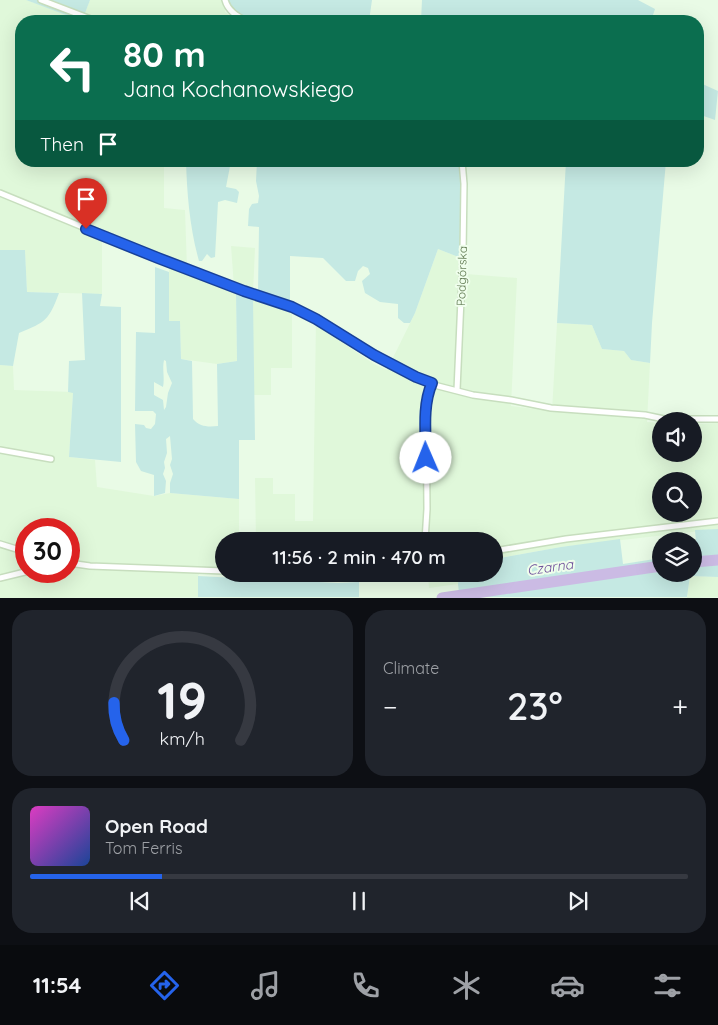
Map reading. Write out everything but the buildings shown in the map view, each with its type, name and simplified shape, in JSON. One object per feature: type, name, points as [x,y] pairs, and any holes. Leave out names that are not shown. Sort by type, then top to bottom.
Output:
[{"type":"street","points":[[41,0],[80,15]]},
{"type":"street","points":[[225,0],[227,6],[236,15]]},
{"type":"street","name":"Podgórska","points":[[457,390],[463,253],[463,167]]},
{"type":"street","points":[[0,193],[158,258],[292,307],[316,319],[374,355],[416,377],[432,383],[473,395],[551,408],[645,415],[664,419],[718,419]]},
{"type":"street","points":[[426,532],[426,401],[432,383]]},
{"type":"street","points":[[0,450],[51,459]]},
{"type":"street","points":[[503,550],[566,539],[718,521]]},
{"type":"street","points":[[0,544],[15,549]]},
{"type":"street","points":[[80,565],[215,571]]},
{"type":"street","points":[[0,578],[15,574]]},
{"type":"shaded area","points":[[0,0],[26,0],[68,15],[15,15],[15,167],[164,167],[164,208],[185,210],[187,268],[234,286],[231,246],[255,248],[253,294],[292,314],[292,368],[271,368],[271,395],[254,395],[252,294],[234,287],[236,293],[237,361],[217,364],[181,359],[180,322],[169,321],[169,261],[102,235],[102,294],[27,292],[25,250],[0,250]]},
{"type":"shaded area","points":[[26,0],[90,0],[84,15],[66,15]]},
{"type":"shaded area","points":[[90,0],[224,0],[225,12],[229,15],[84,15]]},
{"type":"shaded area","points":[[228,0],[372,0],[370,15],[239,15],[228,5]]},
{"type":"shaded area","points":[[422,0],[638,0],[655,9],[653,15],[421,15]]},
{"type":"shaded area","points":[[704,85],[718,91],[715,120],[704,116]]},
{"type":"shaded area","points":[[186,167],[230,167],[226,187],[236,189],[239,192],[237,203],[225,200],[218,202],[215,257],[211,258],[207,254],[202,261],[199,261],[188,199]]},
{"type":"shaded area","points":[[257,167],[460,167],[461,258],[438,249],[410,323],[404,323],[398,318],[398,304],[380,302],[365,293],[362,281],[370,274],[368,268],[363,266],[358,271],[355,281],[346,281],[323,258],[290,256],[290,302],[258,291],[259,227],[248,226],[249,209],[252,204],[258,203],[259,196],[256,181]]},
{"type":"shaded area","points":[[566,167],[665,167],[650,363],[631,360],[624,351],[602,349],[592,325],[557,323]]},
{"type":"shaded area","points":[[438,249],[461,258],[466,274],[517,278],[511,406],[552,411],[557,323],[592,325],[602,349],[624,351],[631,360],[650,363],[647,422],[652,422],[652,462],[702,462],[702,424],[718,423],[718,529],[692,532],[652,532],[652,537],[561,547],[503,557],[503,532],[256,532],[255,478],[273,478],[273,494],[295,494],[295,521],[313,521],[316,319],[337,339],[374,364],[387,370],[415,313]]},
{"type":"shaded area","points":[[0,250],[25,250],[27,292],[59,293],[49,315],[41,323],[19,333],[13,366],[0,365]]},
{"type":"shaded area","points":[[155,267],[169,272],[169,321],[180,321],[181,359],[192,361],[193,419],[198,424],[204,426],[218,426],[217,364],[237,361],[236,293],[253,299],[255,440],[239,440],[239,499],[170,493],[170,483],[173,474],[170,465],[172,459],[170,436],[166,439],[167,453],[163,474],[166,481],[165,493],[154,496],[154,475],[141,471],[136,462],[135,424],[144,425],[146,428],[151,429],[155,424],[156,414],[153,411],[135,411],[136,332],[155,333]],"holes":[[[164,360],[166,361],[167,372],[172,383],[164,410],[163,400],[154,395],[154,382],[163,387],[163,363]]]},
{"type":"shaded area","points":[[82,293],[102,294],[100,306],[121,307],[121,462],[69,457],[73,393],[68,392],[69,361],[85,360]]},
{"type":"shaded area","points":[[0,365],[13,366],[14,390],[73,392],[69,457],[95,460],[97,487],[154,496],[170,493],[239,499],[239,532],[215,532],[215,570],[201,570],[198,576],[198,597],[0,598]]},
{"type":"shaded area","points":[[718,529],[718,577],[702,576],[702,532],[695,532],[695,530]]},
{"type":"shaded area","points":[[620,539],[623,564],[652,559],[652,582],[689,582],[687,597],[458,597],[624,574],[624,570],[459,593],[458,582],[503,582],[503,557]]},
{"type":"shaded area","points":[[198,576],[215,577],[215,582],[359,582],[359,597],[198,597]]},
{"type":"shaded area","points":[[702,576],[718,577],[718,597],[687,598],[689,582],[702,582]]},
{"type":"shaded area","points":[[429,582],[458,582],[458,584],[429,588]]},
{"type":"waterway","name":"Czarna","points":[[702,561],[718,560]]},
{"type":"waterway","name":"Czarna","points":[[442,598],[652,567]]},
{"type":"route","points":[[86,229],[244,291],[292,307],[316,319],[374,355],[416,377],[432,383],[426,401],[426,458]]}]
